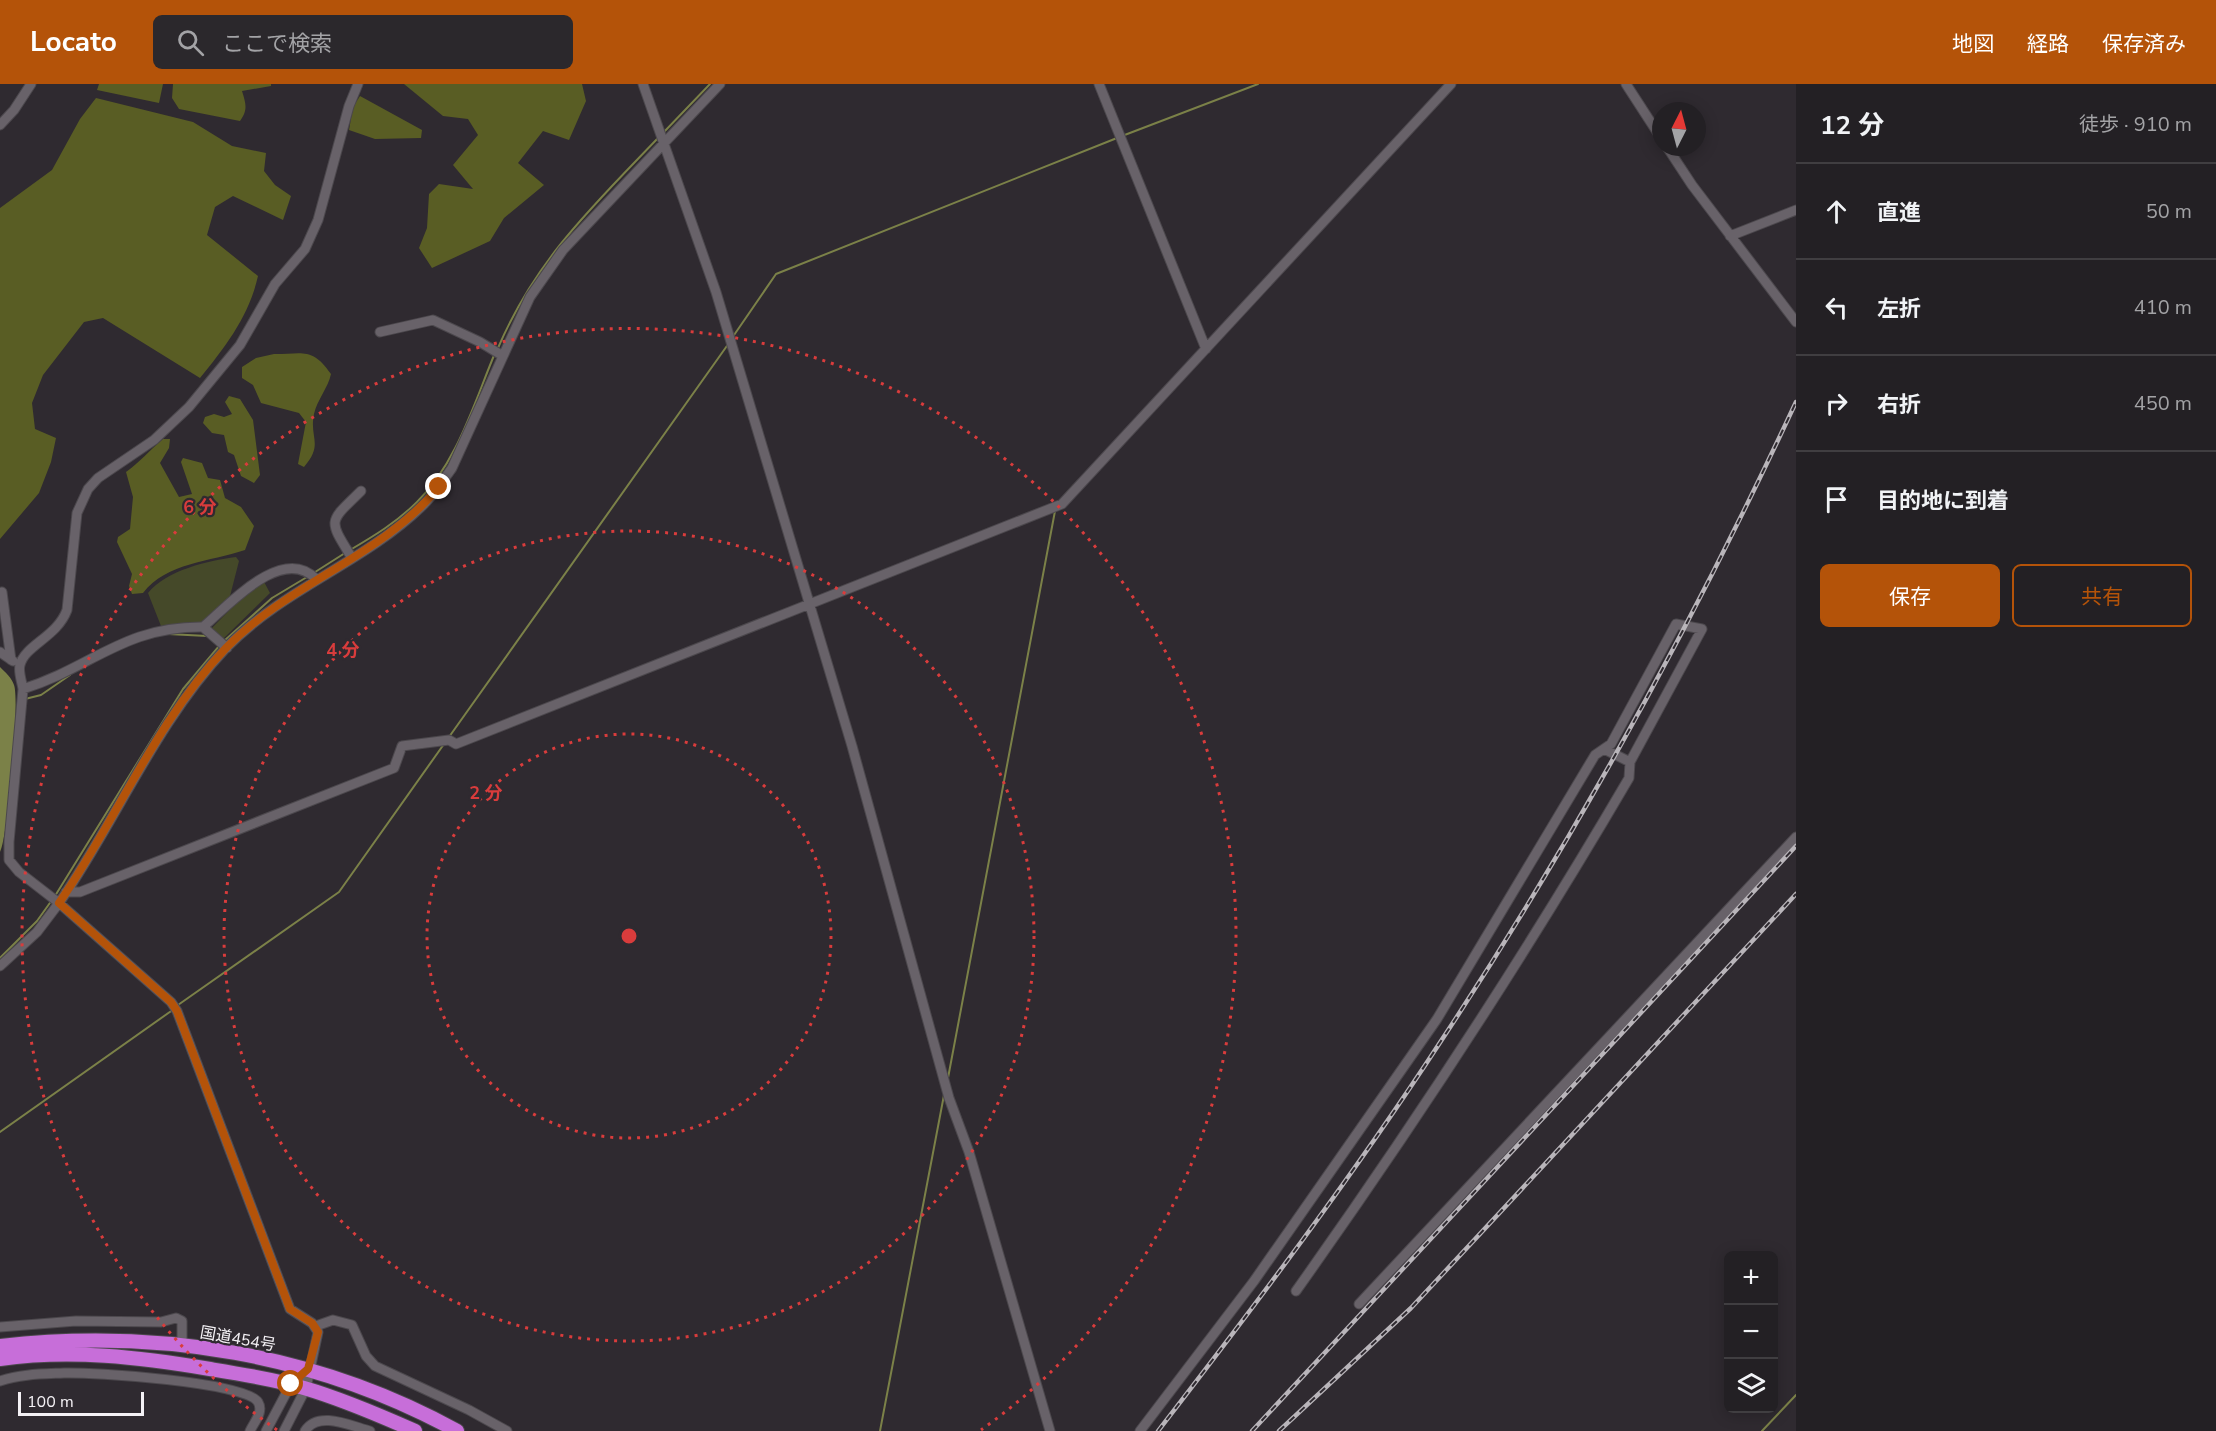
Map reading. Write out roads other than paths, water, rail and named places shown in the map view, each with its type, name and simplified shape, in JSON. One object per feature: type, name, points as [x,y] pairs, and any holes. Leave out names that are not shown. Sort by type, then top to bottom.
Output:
[{"type":"highway","name":"国道454号","points":[[0,1346],[85,1340],[182,1345],[230,1351],[308,1369],[360,1386],[457,1431]]},
{"type":"highway","points":[[0,1359],[43,1354],[127,1357],[291,1384],[415,1431]]},
{"type":"street","points":[[0,125],[14,110],[31,84]]},
{"type":"street","points":[[284,1431],[306,1388],[308,1369],[318,1339],[316,1326],[290,1309],[177,1011],[171,1002],[59,903],[19,873],[9,860],[23,689],[19,667],[23,658],[63,622],[67,610],[76,513],[88,489],[98,478],[154,440],[189,407],[240,345],[275,284],[305,249],[318,220],[349,106],[358,84]]},
{"type":"street","points":[[643,84],[716,292],[892,886],[949,1098],[969,1152],[1050,1431]]},
{"type":"street","points":[[0,966],[37,932],[59,903],[188,696],[227,648],[268,611],[406,521],[439,487],[452,468],[530,297],[563,250],[720,84]]},
{"type":"street","points":[[1099,84],[1206,349]]},
{"type":"street","points":[[66,892],[80,892],[394,768],[402,746],[448,740],[456,744],[1061,505],[1451,84]]},
{"type":"street","points":[[1626,84],[1652,124]]},
{"type":"street","points":[[1673,156],[1730,236],[1796,322]]},
{"type":"street","points":[[1730,236],[1796,210]]},
{"type":"street","points":[[380,332],[433,320],[480,342],[503,357]]},
{"type":"street","points":[[351,558],[334,529],[333,523],[336,516],[361,491]]},
{"type":"street","points":[[23,689],[135,636],[164,629],[203,627],[261,577],[300,569],[309,572],[316,579]]},
{"type":"street","points":[[2,592],[11,660]]},
{"type":"street","points":[[1140,1431],[1254,1281],[1406,1066],[1518,887],[1595,755],[1611,744],[1676,624],[1702,629],[1630,762],[1629,778],[1561,895],[1391,1158],[1296,1291]]},
{"type":"street","points":[[203,627],[227,648]]},
{"type":"street","points":[[0,652],[19,667]]},
{"type":"street","points":[[1604,749],[1630,762]]},
{"type":"street","points":[[1359,1304],[1796,837]]},
{"type":"street","points":[[0,1327],[76,1321],[161,1322],[176,1318],[182,1321],[182,1345]]},
{"type":"street","points":[[316,1326],[333,1320],[352,1325],[366,1356],[375,1366],[469,1410],[507,1431]]},
{"type":"street","points":[[266,1431],[291,1384],[308,1369]]},
{"type":"street","points":[[0,1381],[14,1377],[65,1373],[126,1376],[213,1386],[252,1395],[259,1404],[260,1411],[249,1431]]},
{"type":"street","points":[[305,1431],[309,1425],[318,1421],[370,1431]]},
{"type":"waterway","points":[[663,133],[710,84]]},
{"type":"waterway","points":[[1122,136],[1258,84]]},
{"type":"waterway","points":[[498,348],[513,316],[548,260],[589,211],[659,137]]},
{"type":"waterway","points":[[732,338],[776,274],[1117,138]]},
{"type":"waterway","points":[[449,737],[729,343]]},
{"type":"waterway","points":[[350,550],[401,516],[431,486],[454,451],[495,353]]},
{"type":"waterway","points":[[1058,503],[1074,485]]},
{"type":"waterway","points":[[948,1078],[1055,511]]},
{"type":"waterway","points":[[312,574],[345,553]]},
{"type":"waterway","points":[[224,641],[272,598],[307,577]]},
{"type":"waterway","points":[[168,634],[207,636]]},
{"type":"waterway","points":[[55,896],[183,689],[220,645]]},
{"type":"waterway","points":[[25,699],[41,695],[70,675]]},
{"type":"waterway","points":[[178,1005],[339,892],[444,744]]},
{"type":"waterway","points":[[0,958],[37,921],[52,900]]},
{"type":"waterway","points":[[0,1132],[174,1009]]},
{"type":"waterway","points":[[880,1431],[944,1095]]},
{"type":"waterway","points":[[1762,1431],[1796,1395]]},
{"type":"railway","points":[[1158,1431],[1339,1190],[1408,1091],[1539,887],[1674,648],[1757,485],[1796,402]]},
{"type":"railway","points":[[1252,1431],[1796,846]]},
{"type":"railway","points":[[1279,1431],[1411,1308],[1796,894]]}]
